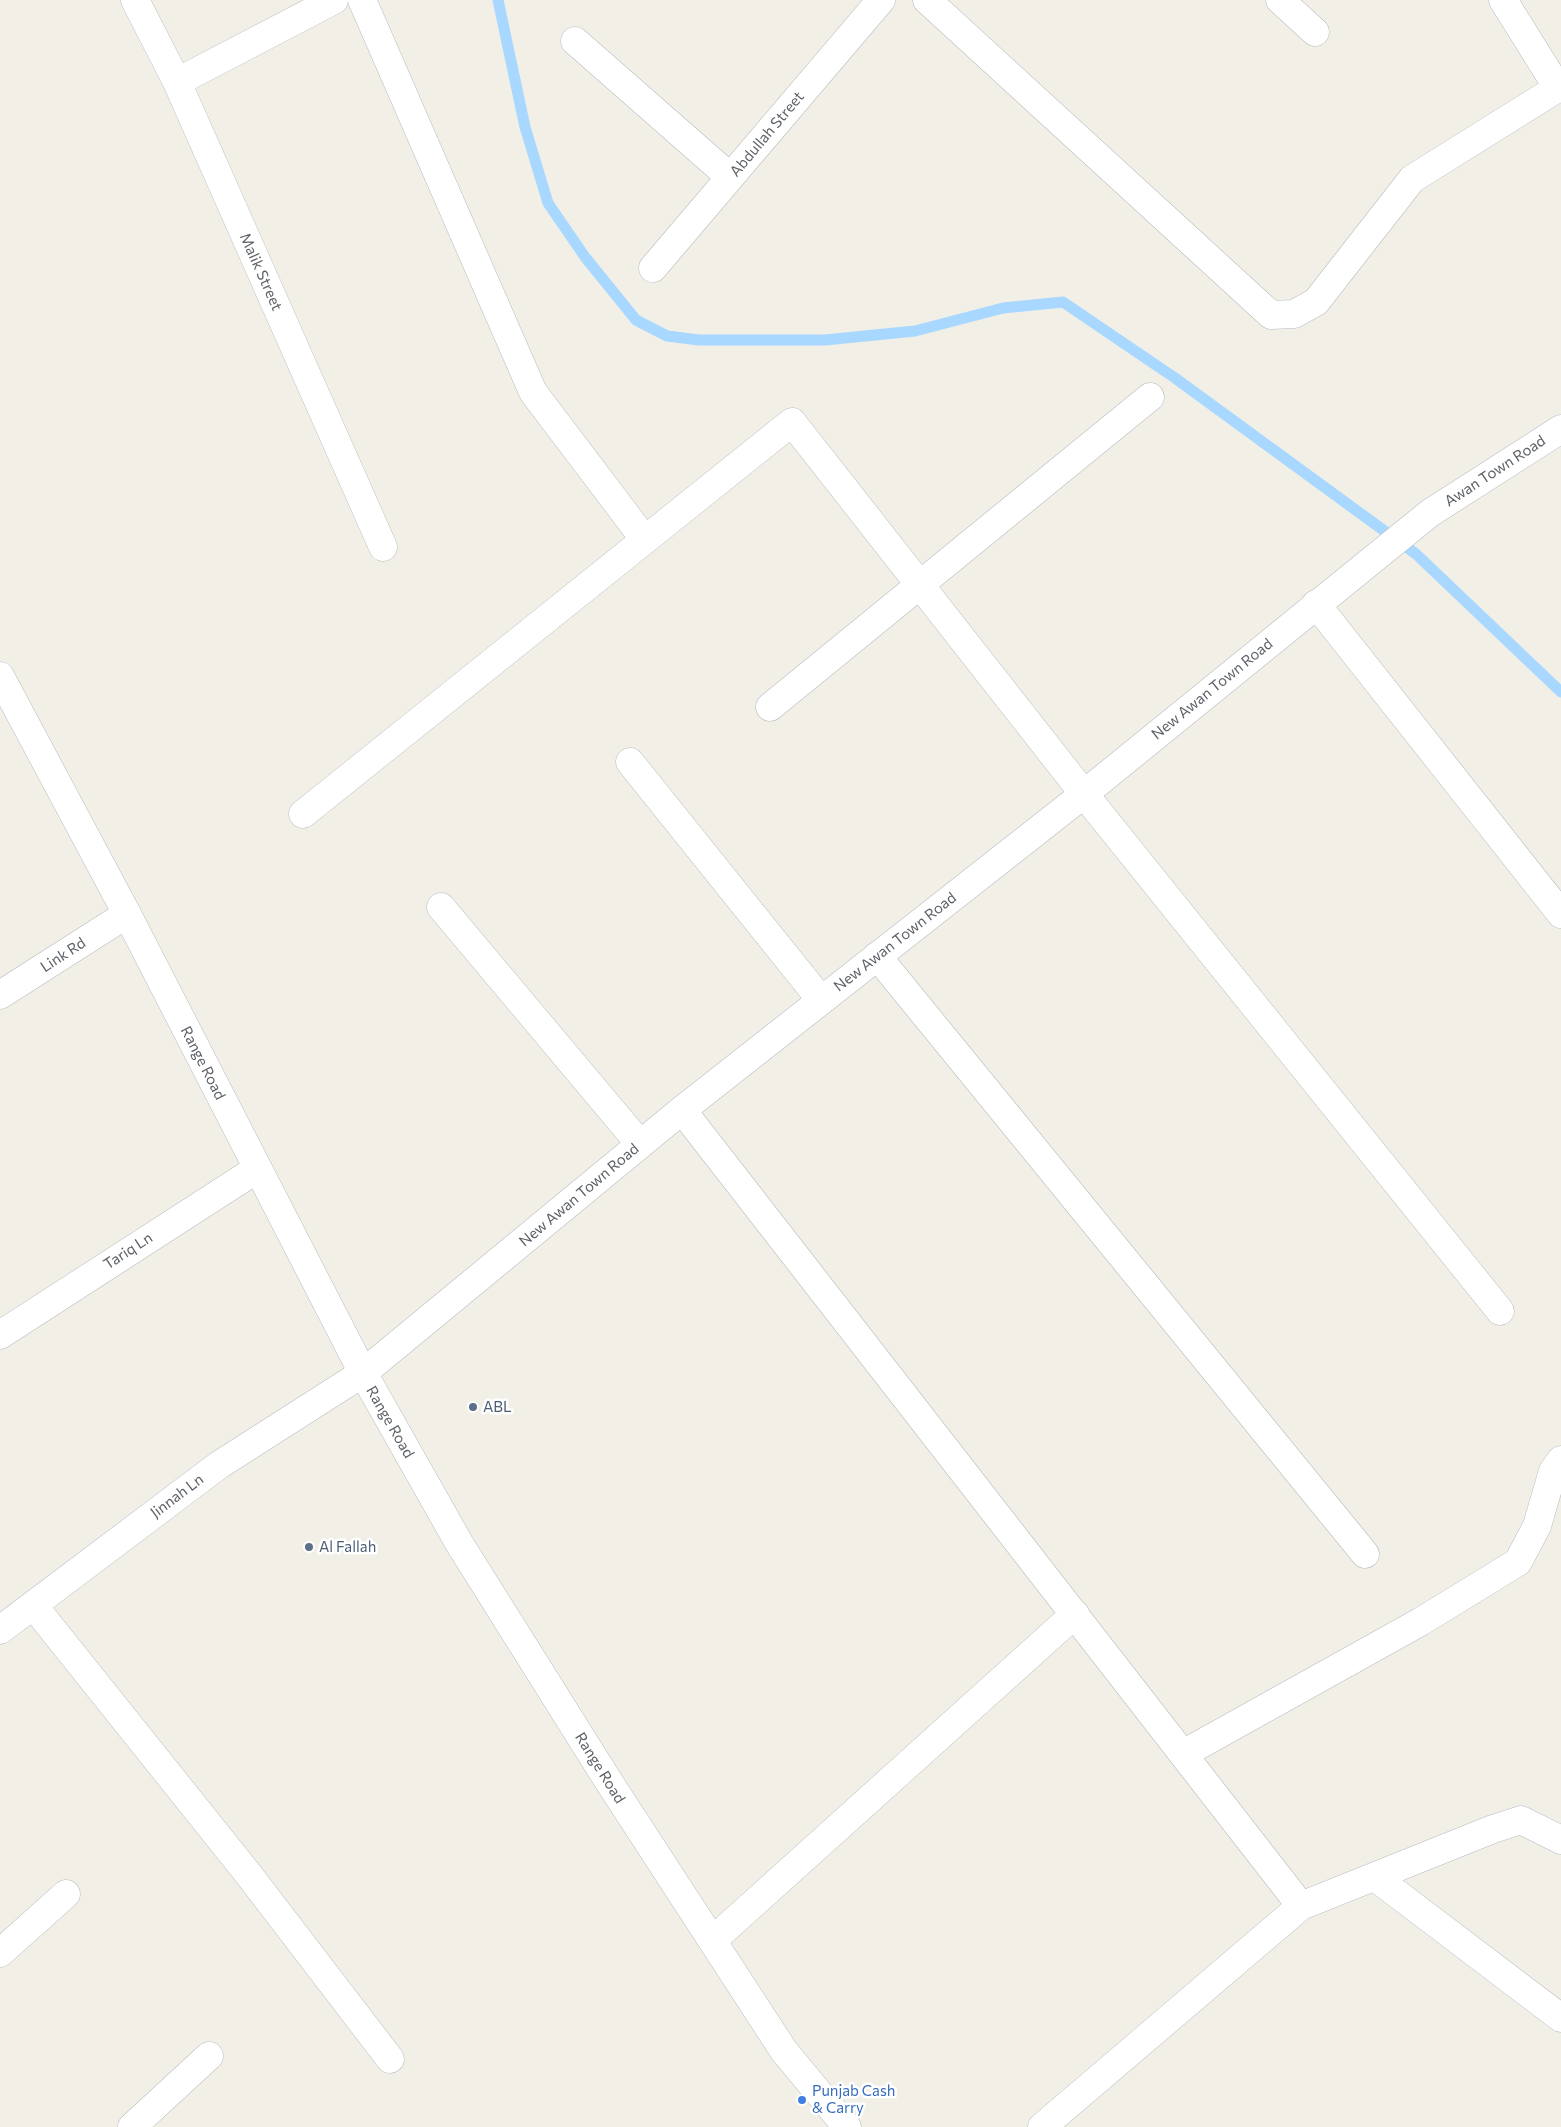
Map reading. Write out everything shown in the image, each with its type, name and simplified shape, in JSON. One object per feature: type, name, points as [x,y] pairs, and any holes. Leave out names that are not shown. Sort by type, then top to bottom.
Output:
[{"type":"street","name":"Malik Street","points":[[135,0],[177,82],[383,547]]},
{"type":"street","points":[[177,82],[334,0]]},
{"type":"street","points":[[362,0],[533,392],[645,540]]},
{"type":"street","name":"Abdullah Street","points":[[652,268],[882,0]]},
{"type":"street","points":[[926,0],[1271,315],[1294,314],[1316,302],[1412,179],[1559,87],[1503,0]]},
{"type":"street","points":[[1280,0],[1315,32]]},
{"type":"street","points":[[576,41],[730,177]]},
{"type":"street","points":[[770,707],[1150,397]]},
{"type":"street","points":[[303,814],[792,422],[1084,794],[1500,1310]]},
{"type":"street","name":"Awan Town Road","points":[[1430,513],[1561,429]]},
{"type":"street","name":"New Awan Town Road","points":[[363,1373],[682,1110],[1084,794],[1430,513]]},
{"type":"street","points":[[1316,604],[1561,914]]},
{"type":"street","name":"Range Road","points":[[0,676],[126,914],[363,1373],[459,1543],[609,1782],[784,2051],[848,2127]]},
{"type":"street","points":[[630,762],[821,1000]]},
{"type":"street","points":[[441,907],[640,1144]]},
{"type":"street","name":"Link Rd","points":[[0,995],[126,914]]},
{"type":"street","points":[[877,956],[1365,1554]]},
{"type":"street","points":[[682,1110],[1302,1906]]},
{"type":"street","name":"Tariq Ln","points":[[0,1335],[257,1169]]},
{"type":"street","name":"Jinnah Ln","points":[[0,1630],[219,1465],[363,1373]]},
{"type":"street","points":[[1183,1754],[1420,1622],[1518,1562],[1537,1526],[1553,1471],[1561,1460]]},
{"type":"street","points":[[33,1605],[249,1875],[390,2059]]},
{"type":"street","points":[[713,1940],[1075,1614]]},
{"type":"street","points":[[1042,2127],[1302,1906],[1493,1829],[1521,1820],[1561,1840]]},
{"type":"street","points":[[1375,1877],[1561,2018]]},
{"type":"street","points":[[0,1953],[66,1894]]},
{"type":"street","points":[[132,2127],[208,2056]]},
{"type":"waterway","points":[[498,0],[525,127],[548,203],[585,257],[636,320],[667,336],[699,340],[825,340],[915,331],[1003,308],[1063,302],[1175,378],[1416,554],[1561,692]]},
{"type":"place","name":"ABL","points":[[473,1407]]},
{"type":"place","name":"Al Fallah","points":[[309,1547]]},
{"type":"place","name":"Punjab Cash & Carry","points":[[802,2100]]}]
